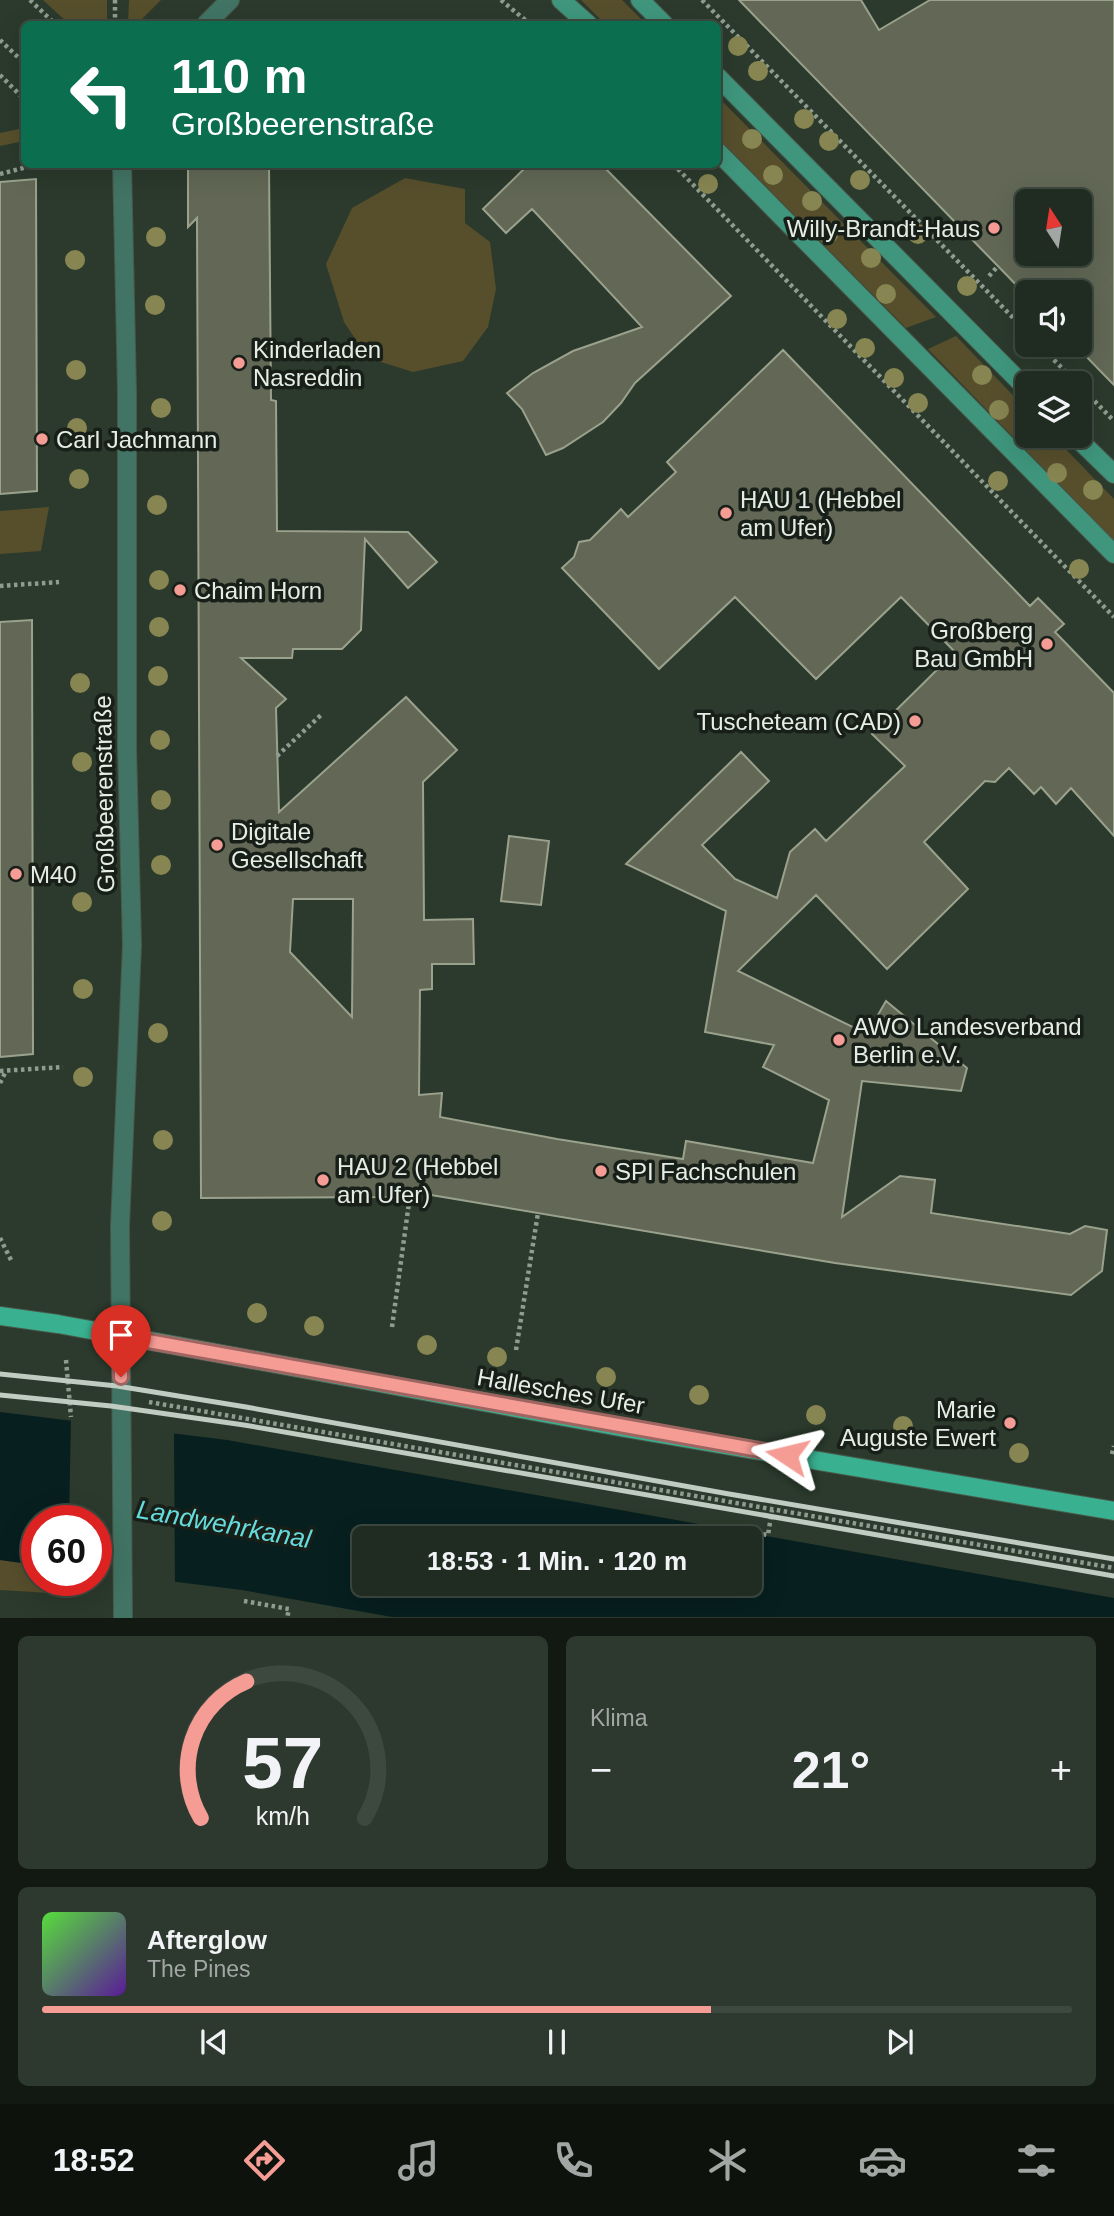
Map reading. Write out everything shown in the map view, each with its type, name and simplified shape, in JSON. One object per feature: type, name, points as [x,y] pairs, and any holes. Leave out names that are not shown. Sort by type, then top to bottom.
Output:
[{"type":"main road","points":[[561,0],[585,21]]},
{"type":"main road","points":[[640,0],[661,21]]},
{"type":"main road","points":[[721,80],[1015,377]]},
{"type":"main road","points":[[721,155],[1114,554]]},
{"type":"main road","points":[[1087,448],[1114,474]]},
{"type":"main road","name":"Hallesches Ufer","points":[[0,1316],[625,1428],[1114,1511]]},
{"type":"street","points":[[208,21],[230,0]]},
{"type":"street","name":"Großbeerenstraße","points":[[122,168],[127,391],[127,748],[132,945],[120,1226],[122,1618]]},
{"type":"path","points":[[30,0],[52,21]]},
{"type":"path","points":[[116,0],[116,21]]},
{"type":"path","points":[[501,0],[526,21]]},
{"type":"path","points":[[702,0],[1015,320]]},
{"type":"path","points":[[0,40],[21,60]]},
{"type":"path","points":[[0,75],[21,96]]},
{"type":"path","points":[[0,174],[23,168]]},
{"type":"path","points":[[677,168],[1114,617]]},
{"type":"path","points":[[989,276],[998,266]]},
{"type":"path","points":[[1052,357],[1066,371]]},
{"type":"path","points":[[1092,398],[1114,421]]},
{"type":"path","points":[[0,586],[59,582]]},
{"type":"path","points":[[278,756],[321,715]]},
{"type":"path","points":[[0,1071],[63,1067]]},
{"type":"path","points":[[0,1083],[7,1071]]},
{"type":"path","points":[[391,1327],[411,1188]]},
{"type":"path","points":[[516,1350],[538,1213]]},
{"type":"path","points":[[0,1238],[12,1262]]},
{"type":"path","points":[[66,1360],[71,1417]]},
{"type":"path","points":[[121,1398],[1114,1568]]},
{"type":"path","points":[[1112,1454],[1114,1446]]},
{"type":"path","points":[[762,1534],[768,1535],[772,1510]]},
{"type":"path","points":[[244,1601],[289,1609],[287,1618]]},
{"type":"shaded area","points":[[43,0],[107,0],[107,21],[66,21]]},
{"type":"shaded area","points":[[129,0],[161,0],[140,21],[128,21]]},
{"type":"shaded area","points":[[581,0],[622,0],[643,21],[602,21]]},
{"type":"shaded area","points":[[721,100],[936,317],[906,328],[721,141]]},
{"type":"shaded area","points":[[21,129],[21,142],[0,146],[0,133]]},
{"type":"shaded area","points":[[405,178],[465,189],[465,223],[490,242],[496,289],[488,327],[463,361],[413,372],[368,358],[344,322],[326,264],[352,208]]},
{"type":"shaded area","points":[[956,336],[1015,397],[1015,439],[928,349]]},
{"type":"shaded area","points":[[1024,448],[1065,448],[1114,499],[1114,541]]},
{"type":"shaded area","points":[[49,507],[41,551],[0,554],[0,511]]},
{"type":"shaded area","points":[[0,1560],[21,1563],[21,1591],[0,1590]]},
{"type":"water","name":"Landwehrkanal","points":[[0,1412],[227,1440],[710,1526],[352,1526],[352,1596],[762,1596],[762,1535],[1114,1598],[1114,1617],[392,1617],[242,1590],[112,1574],[112,1505],[21,1505],[21,1563],[0,1560]]},
{"type":"pier","points":[[71,1417],[174,1430],[175,1586],[112,1578],[112,1505],[69,1505]]},
{"type":"building","points":[[739,0],[861,0],[879,30],[930,0],[1114,0],[1114,385],[1087,357],[1092,357],[1092,280],[1015,280],[1015,284]]},
{"type":"building","points":[[188,168],[269,168],[271,400],[276,401],[277,531],[408,532],[437,562],[408,588],[365,539],[361,630],[342,649],[293,649],[292,658],[241,658],[286,699],[276,708],[279,812],[406,697],[457,750],[423,782],[424,920],[473,919],[474,964],[432,964],[432,989],[420,990],[419,1095],[442,1093],[440,1117],[557,1139],[683,1159],[686,1141],[813,1163],[829,1100],[763,1067],[774,1045],[705,1032],[726,911],[626,864],[741,752],[769,781],[702,845],[735,879],[777,898],[790,852],[815,829],[826,841],[905,766],[872,734],[955,652],[901,597],[816,679],[735,597],[659,669],[562,568],[574,557],[579,542],[590,540],[621,509],[628,517],[676,472],[667,462],[783,350],[1030,606],[1038,598],[1064,624],[1055,632],[1114,693],[1114,836],[1071,788],[1056,804],[1041,787],[1034,794],[1009,768],[995,782],[985,781],[924,842],[968,889],[887,969],[816,895],[738,971],[867,1034],[886,1001],[967,1068],[961,1091],[862,1081],[842,1217],[900,1176],[935,1180],[931,1213],[1070,1234],[1085,1226],[1107,1230],[1102,1271],[1071,1295],[835,1263],[395,1189],[395,1197],[201,1198],[197,218],[188,227]],"holes":[[[293,899],[353,899],[352,1017],[290,952]]]},
{"type":"building","points":[[525,168],[605,168],[731,296],[635,383],[603,422],[563,448],[546,455],[522,409],[507,393],[533,373],[573,351],[642,327],[532,209],[506,233],[483,209]]},
{"type":"building","points":[[36,179],[37,491],[0,494],[0,182]]},
{"type":"building","name":"M40","points":[[32,620],[33,1054],[0,1057],[0,622]]},
{"type":"building","points":[[509,836],[549,841],[541,905],[501,901]]},
{"type":"railway","points":[[0,1374],[117,1386],[246,1407],[729,1494],[1114,1559]]},
{"type":"railway","points":[[0,1395],[111,1406],[244,1425],[1114,1576]]},
{"type":"place","name":"Willy-Brandt-Haus","points":[[994,228]]},
{"type":"place","name":"Kinderladen Nasreddin","points":[[239,363]]},
{"type":"place","name":"Carl Jachmann","points":[[42,439]]},
{"type":"place","name":"HAU 1 (Hebbel am Ufer)","points":[[726,513]]},
{"type":"place","name":"Chaim Horn","points":[[180,590]]},
{"type":"place","name":"Großberg Bau GmbH","points":[[1047,644]]},
{"type":"place","name":"Tuscheteam (CAD)","points":[[915,721]]},
{"type":"place","name":"Digitale Gesellschaft","points":[[217,845]]},
{"type":"place","name":"M40","points":[[16,874]]},
{"type":"place","name":"AWO Landesverband Berlin e.V.","points":[[839,1040]]},
{"type":"place","name":"SPI Fachschulen","points":[[601,1171]]},
{"type":"place","name":"HAU 2 (Hebbel am Ufer)","points":[[323,1180]]},
{"type":"place","name":"Marie Auguste Ewert","points":[[1010,1423]]},
{"type":"route","points":[[121,1377],[120,1336],[787,1455]]}]
